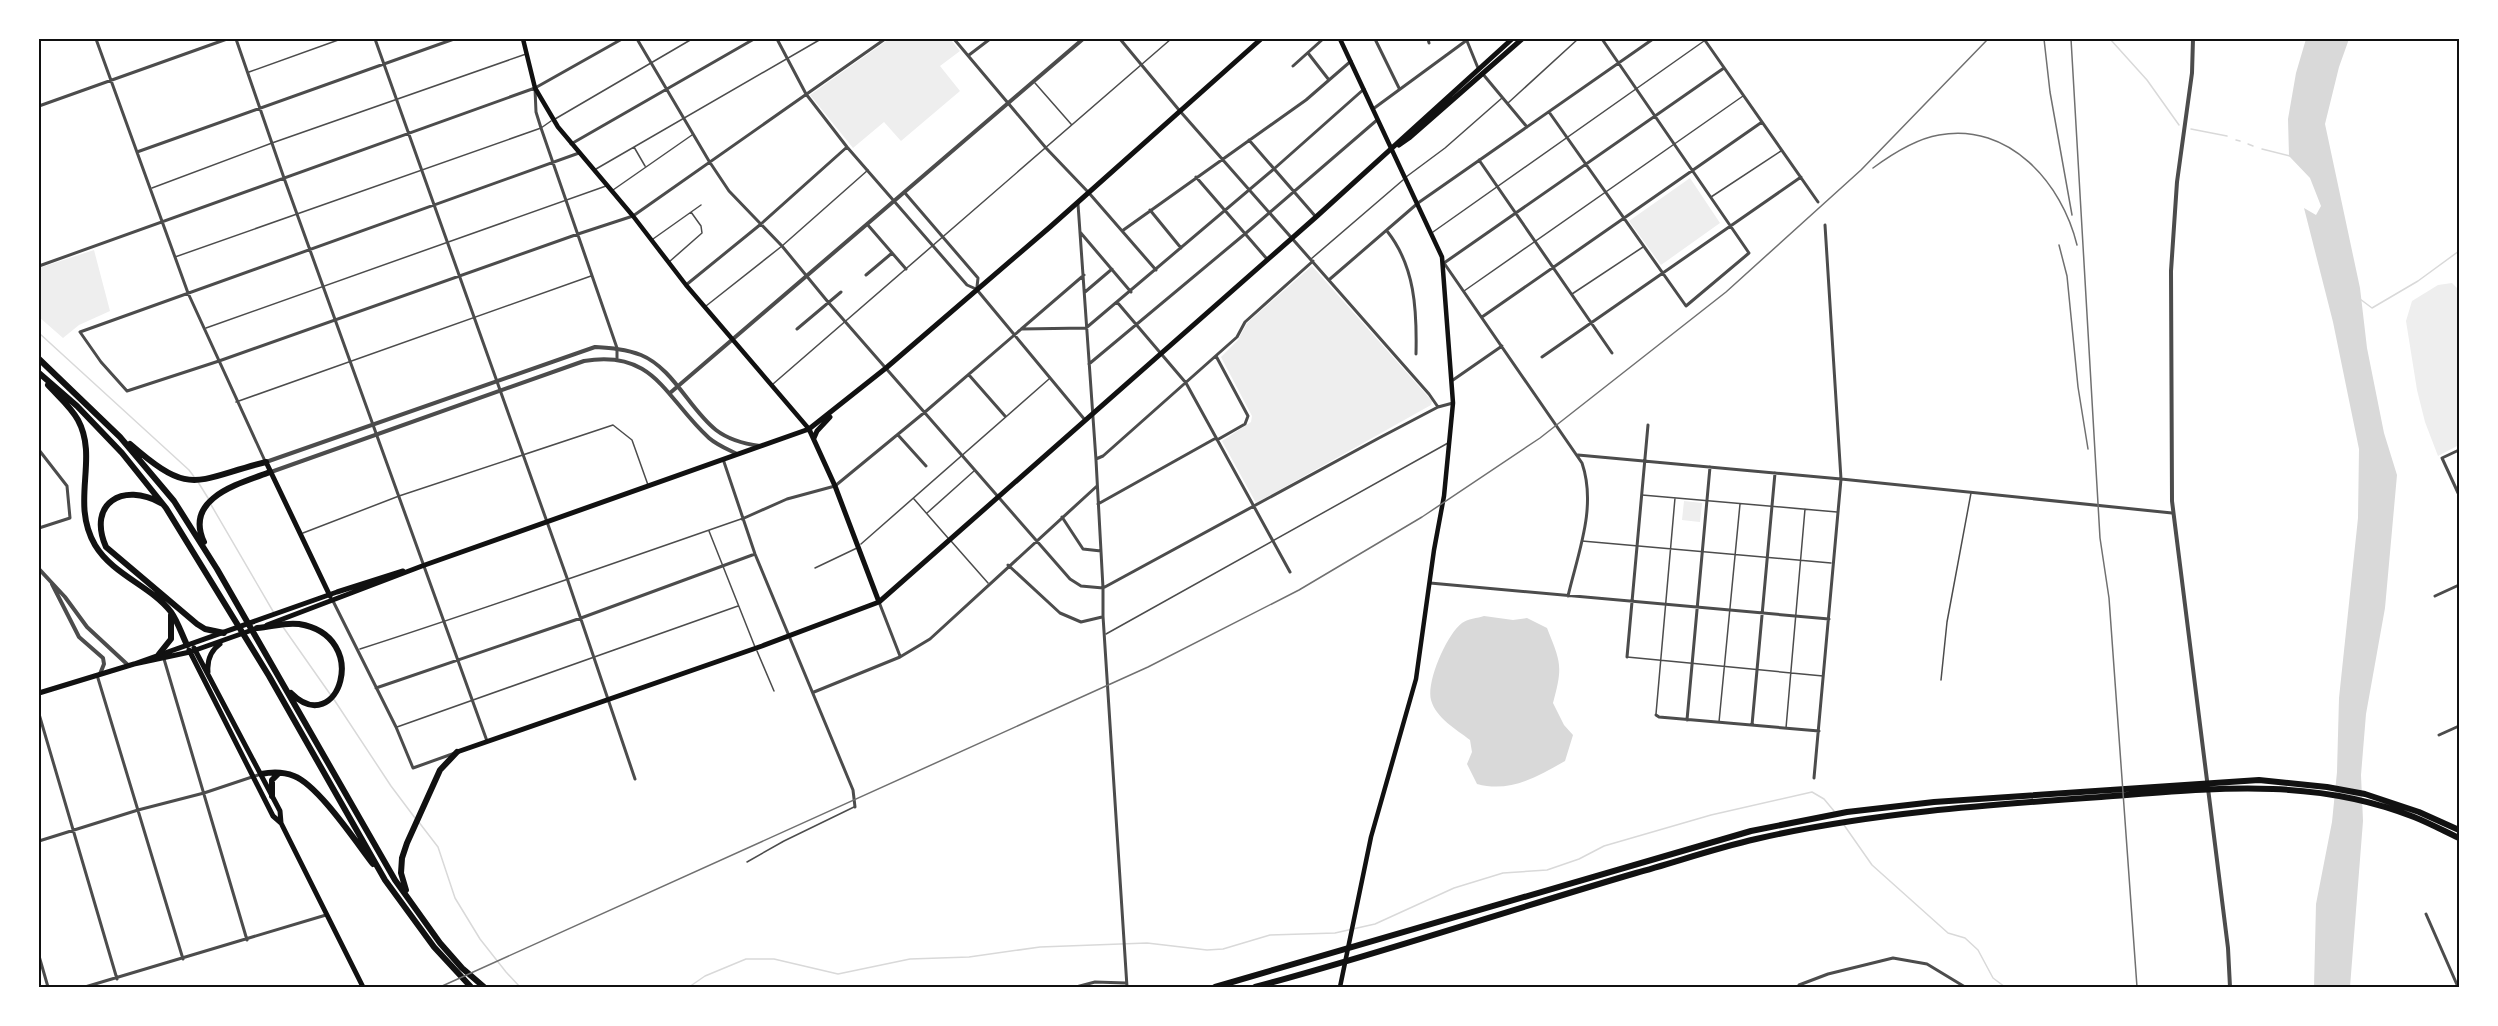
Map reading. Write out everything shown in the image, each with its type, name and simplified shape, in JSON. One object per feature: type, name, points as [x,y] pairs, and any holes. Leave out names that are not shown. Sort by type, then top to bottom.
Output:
[{"type":"highway","points":[[39,359],[111,428],[164,472],[180,478],[205,481],[266,462]]},
{"type":"highway","points":[[39,375],[85,413],[122,453],[165,506],[230,609],[284,687],[395,880],[437,945],[484,987]]},
{"type":"highway","points":[[39,375],[73,412],[82,432],[87,457],[83,506],[95,545],[115,567],[170,612],[191,648]]},
{"type":"highway","points":[[111,428],[174,501],[217,569]]},
{"type":"highway","points":[[270,472],[213,497],[202,516],[201,535],[259,652],[385,880]]},
{"type":"highway","points":[[165,506],[144,495],[132,494],[112,500],[102,515],[100,525],[106,547],[197,624],[225,636]]},
{"type":"highway","points":[[159,654],[171,639],[170,612]]},
{"type":"highway","points":[[257,628],[286,621],[312,628],[329,640],[342,661],[342,677],[339,687],[335,695],[326,702],[304,704],[284,687]]},
{"type":"highway","points":[[412,904],[401,873],[402,858],[440,770],[456,752]]},
{"type":"highway","points":[[272,796],[272,780],[279,773]]},
{"type":"highway","points":[[261,774],[279,773],[295,776],[307,785],[328,807],[471,987]]},
{"type":"highway","points":[[1255,987],[1753,840],[1849,820],[2022,799],[2146,794],[2259,780],[2365,794],[2459,830]]},
{"type":"highway","points":[[1215,987],[1751,831],[1826,816],[1847,812],[2022,799],[2185,783],[2231,784]]},
{"type":"highway","points":[[2417,815],[2459,838]]},
{"type":"main road","points":[[523,39],[535,88],[553,120],[633,216],[686,285],[773,384],[809,429],[835,486],[879,602]]},
{"type":"main road","points":[[131,665],[164,659],[225,636],[286,621],[422,566],[809,429],[886,368],[1089,193],[1179,110],[1261,39]]},
{"type":"main road","points":[[1340,39],[1444,263],[1454,403],[1443,503],[1416,679],[1371,837],[1340,987]]},
{"type":"main road","points":[[456,752],[791,636],[879,602],[1392,149],[1409,138],[1512,39]]},
{"type":"main road","points":[[1480,71],[1522,39]]},
{"type":"main road","points":[[814,439],[817,431],[843,403]]},
{"type":"main road","points":[[266,462],[333,601]]},
{"type":"main road","points":[[209,677],[207,664],[210,654],[225,636],[281,611],[386,575],[422,566]]},
{"type":"main road","points":[[39,693],[131,665],[159,654],[191,648]]},
{"type":"main road","points":[[191,648],[209,677],[280,811],[281,823],[363,987]]},
{"type":"main road","points":[[191,648],[273,816],[281,823]]},
{"type":"street","points":[[96,39],[188,293],[236,402],[266,462],[595,348],[617,348],[642,355],[678,386],[716,430],[741,443],[760,446]]},
{"type":"street","points":[[39,106],[227,39]]},
{"type":"street","points":[[236,39],[422,566],[487,741]]},
{"type":"street","points":[[375,39],[498,391],[567,578],[635,779]]},
{"type":"street","points":[[137,152],[384,66],[454,39]]},
{"type":"street","points":[[39,266],[535,88],[621,39]]},
{"type":"street","points":[[637,39],[650,64],[729,191],[782,246],[845,322],[926,412],[997,498],[1070,579],[1081,586],[1103,588],[1438,407],[1454,403]]},
{"type":"street","points":[[571,144],[754,39]]},
{"type":"street","points":[[777,39],[807,94],[847,147],[967,285],[977,289],[1085,420]]},
{"type":"street","points":[[579,153],[80,332],[88,346],[128,391],[633,216],[885,39]]},
{"type":"street","points":[[954,39],[1046,148],[1089,193],[1156,270]]},
{"type":"street","points":[[969,55],[990,39]]},
{"type":"street","points":[[670,393],[807,278],[1083,39]]},
{"type":"street","points":[[1120,39],[1438,407]]},
{"type":"street","points":[[1293,66],[1323,39]]},
{"type":"street","points":[[1375,39],[1399,88]]},
{"type":"street","points":[[1373,109],[1466,39],[1480,71],[1527,127]]},
{"type":"street","points":[[1549,112],[1686,306],[1749,253],[1602,39]]},
{"type":"street","points":[[1329,280],[1418,203],[1653,39]]},
{"type":"street","points":[[2193,39],[2192,73],[2177,182],[2171,271],[2172,513],[2228,948],[2230,987]]},
{"type":"street","points":[[1704,40],[1818,202]]},
{"type":"street","points":[[1308,53],[1329,80]]},
{"type":"street","points":[[1122,231],[1306,100],[1351,61]]},
{"type":"street","points":[[1568,596],[1589,493],[1585,472],[1578,454],[1444,263],[1724,68]]},
{"type":"street","points":[[535,88],[536,112],[617,348],[617,358]]},
{"type":"street","points":[[1021,329],[1086,328],[1131,292],[1364,89]]},
{"type":"street","points":[[1089,365],[1378,118]]},
{"type":"street","points":[[1482,317],[1762,122]]},
{"type":"street","points":[[1249,140],[1316,217]]},
{"type":"street","points":[[686,285],[761,224],[847,147]]},
{"type":"street","points":[[1479,160],[1612,353]]},
{"type":"street","points":[[1196,177],[1267,259]]},
{"type":"street","points":[[1542,357],[1801,177]]},
{"type":"street","points":[[905,193],[978,278],[977,289]]},
{"type":"street","points":[[1076,987],[1095,982],[1116,981],[1127,985],[1103,616],[1096,460],[1078,202]]},
{"type":"street","points":[[1150,210],[1181,248]]},
{"type":"street","points":[[867,224],[906,269]]},
{"type":"street","points":[[1814,778],[1841,479],[1825,225]]},
{"type":"street","points":[[1386,231],[1401,251],[1413,288],[1417,329],[1416,354]]},
{"type":"street","points":[[1080,232],[1131,292]]},
{"type":"street","points":[[866,275],[892,253]]},
{"type":"street","points":[[1096,460],[1237,337],[1245,322],[1312,260]]},
{"type":"street","points":[[1085,292],[1112,269]]},
{"type":"street","points":[[742,519],[787,499],[835,486],[926,412],[1084,275]]},
{"type":"street","points":[[797,329],[841,292]]},
{"type":"street","points":[[1117,302],[1186,383],[1290,572]]},
{"type":"street","points":[[1453,380],[1502,346]]},
{"type":"street","points":[[1098,504],[1245,424],[1248,416],[1216,356]]},
{"type":"street","points":[[270,472],[584,361],[604,358],[617,358],[652,374],[709,437],[737,454]]},
{"type":"street","points":[[969,375],[1005,416]]},
{"type":"street","points":[[1627,657],[1648,425]]},
{"type":"street","points":[[898,435],[926,466]]},
{"type":"street","points":[[39,450],[67,486],[70,518],[39,528]]},
{"type":"street","points":[[2459,450],[2442,458],[2459,495]]},
{"type":"street","points":[[1578,454],[2172,513]]},
{"type":"street","points":[[723,459],[755,555],[854,790],[855,807]]},
{"type":"street","points":[[1687,720],[1710,467]]},
{"type":"street","points":[[1752,726],[1776,473]]},
{"type":"street","points":[[814,692],[900,657],[930,639],[988,583],[1097,486]]},
{"type":"street","points":[[1062,517],[1083,549],[1101,551]]},
{"type":"street","points":[[376,688],[755,555]]},
{"type":"street","points":[[1008,566],[1060,613],[1081,622],[1103,616]]},
{"type":"street","points":[[39,569],[65,597],[82,621],[131,665]]},
{"type":"street","points":[[50,581],[79,637],[103,658],[104,664],[98,675],[183,959]]},
{"type":"street","points":[[1429,584],[1828,619]]},
{"type":"street","points":[[2435,596],[2459,585]]},
{"type":"street","points":[[333,601],[396,727],[413,768],[456,752]]},
{"type":"street","points":[[879,602],[900,657]]},
{"type":"street","points":[[73,627],[82,621]]},
{"type":"street","points":[[164,659],[247,940]]},
{"type":"street","points":[[39,714],[117,979]]},
{"type":"street","points":[[1656,715],[1818,732]]},
{"type":"street","points":[[2439,735],[2459,726]]},
{"type":"street","points":[[39,841],[261,774]]},
{"type":"street","points":[[85,987],[327,915]]},
{"type":"street","points":[[2426,915],[2458,987]]},
{"type":"street","points":[[39,956],[48,987]]},
{"type":"street","points":[[1799,987],[1799,985],[1828,974],[1893,958],[1928,964],[1965,987]]},
{"type":"lane","points":[[248,72],[341,39]]},
{"type":"lane","points":[[174,257],[541,128],[692,39]]},
{"type":"lane","points":[[593,170],[821,39]]},
{"type":"lane","points":[[773,384],[1171,39]]},
{"type":"lane","points":[[1507,103],[1578,39]]},
{"type":"lane","points":[[1432,233],[1704,40]]},
{"type":"lane","points":[[150,189],[272,143],[527,54]]},
{"type":"lane","points":[[1034,81],[1072,125]]},
{"type":"lane","points":[[1464,291],[1743,95]]},
{"type":"lane","points":[[1312,260],[1406,177],[1445,148],[1503,97]]},
{"type":"lane","points":[[612,191],[693,134]]},
{"type":"lane","points":[[633,147],[646,167]]},
{"type":"lane","points":[[1711,197],[1782,150]]},
{"type":"lane","points":[[706,307],[782,246],[868,170]]},
{"type":"lane","points":[[204,329],[606,185]]},
{"type":"lane","points":[[651,240],[701,206]]},
{"type":"lane","points":[[669,262],[702,232],[701,226],[691,212]]},
{"type":"lane","points":[[1572,294],[1643,246]]},
{"type":"lane","points":[[236,402],[592,276]]},
{"type":"lane","points":[[815,568],[858,547],[1049,378]]},
{"type":"lane","points":[[300,534],[399,496],[613,425],[632,440],[648,486]]},
{"type":"lane","points":[[1105,634],[1449,443]]},
{"type":"lane","points":[[927,514],[974,471]]},
{"type":"lane","points":[[1941,680],[1947,622],[1971,493]]},
{"type":"lane","points":[[1641,495],[1838,512]]},
{"type":"lane","points":[[1656,715],[1675,498]]},
{"type":"lane","points":[[914,499],[988,583]]},
{"type":"lane","points":[[1719,723],[1740,504]]},
{"type":"lane","points":[[1785,729],[1805,509]]},
{"type":"lane","points":[[357,650],[742,519]]},
{"type":"lane","points":[[709,531],[774,691]]},
{"type":"lane","points":[[1581,541],[1834,563]]},
{"type":"lane","points":[[396,727],[738,606]]},
{"type":"lane","points":[[1627,657],[1824,676]]},
{"type":"lane","points":[[747,862],[784,841],[855,807]]},
{"type":"shaded area","points":[[889,39],[950,39],[960,51],[940,66],[960,91],[901,141],[884,122],[853,148],[810,95]]},
{"type":"shaded area","points":[[2306,39],[2349,39],[2339,67],[2325,124],[2360,288],[2367,348],[2384,433],[2397,475],[2385,608],[2366,714],[2361,775],[2363,821],[2350,987],[2314,987],[2316,904],[2332,822],[2337,772],[2339,698],[2358,518],[2359,449],[2333,322],[2304,208],[2316,215],[2321,206],[2310,178],[2289,156],[2288,119],[2296,73]]},
{"type":"shaded area","points":[[1690,178],[1720,223],[1661,265],[1629,221]]},
{"type":"shaded area","points":[[94,250],[110,311],[79,325],[63,338],[39,317],[39,268]]},
{"type":"shaded area","points":[[1312,266],[1432,401],[1431,405],[1256,503],[1222,441],[1251,422],[1252,416],[1221,357],[1238,340],[1247,323]]},
{"type":"shaded area","points":[[2452,283],[2459,290],[2459,445],[2438,456],[2425,422],[2417,390],[2406,321],[2412,301],[2438,285]]},
{"type":"shaded area","points":[[1684,501],[1702,503],[1700,522],[1682,520]]},
{"type":"shaded area","points":[[1484,616],[1513,620],[1527,618],[1547,628],[1559,665],[1553,703],[1564,725],[1573,735],[1565,761],[1534,778],[1512,785],[1477,784],[1467,764],[1472,752],[1470,740],[1442,718],[1431,700],[1430,692],[1435,671],[1450,637],[1464,622]]},
{"type":"waterway","points":[[2110,39],[2147,80],[2179,125]]},
{"type":"waterway","points":[[2191,129],[2227,136]]},
{"type":"waterway","points":[[2236,140],[2240,141]]},
{"type":"waterway","points":[[2248,144],[2253,146]]},
{"type":"waterway","points":[[2262,149],[2290,156]]},
{"type":"waterway","points":[[2360,299],[2372,308],[2418,281],[2459,251]]},
{"type":"waterway","points":[[39,333],[195,478]]},
{"type":"waterway","points":[[198,482],[208,498]]},
{"type":"waterway","points":[[210,503],[274,613]]},
{"type":"waterway","points":[[283,627],[330,694]]},
{"type":"waterway","points":[[333,698],[415,818]]},
{"type":"waterway","points":[[689,987],[705,976],[746,959],[774,959],[838,974],[910,959],[969,957],[1040,947],[1147,943],[1207,950],[1223,949],[1270,935],[1335,933],[1375,924],[1454,888],[1503,873],[1547,870],[1579,859],[1604,846],[1711,815],[1812,792],[1824,799],[1834,811]]},
{"type":"waterway","points":[[418,821],[438,847],[455,898],[480,939],[520,987]]},
{"type":"waterway","points":[[1844,825],[1872,865],[1948,933],[1965,938],[1978,950],[1993,978],[2005,987]]},
{"type":"railway","points":[[440,987],[1148,667],[1299,590],[1422,517],[1540,438],[1726,292],[1861,170],[1988,39]]},
{"type":"railway","points":[[2044,39],[2050,92],[2072,215]]},
{"type":"railway","points":[[2071,39],[2100,538],[2109,598],[2137,987]]},
{"type":"railway","points":[[1873,168],[1904,148],[1930,137],[1964,133],[1988,138],[2009,148],[2029,162],[2045,180],[2059,200],[2070,222],[2077,245]]},
{"type":"railway","points":[[2059,245],[2067,276],[2078,387],[2088,449]]}]
